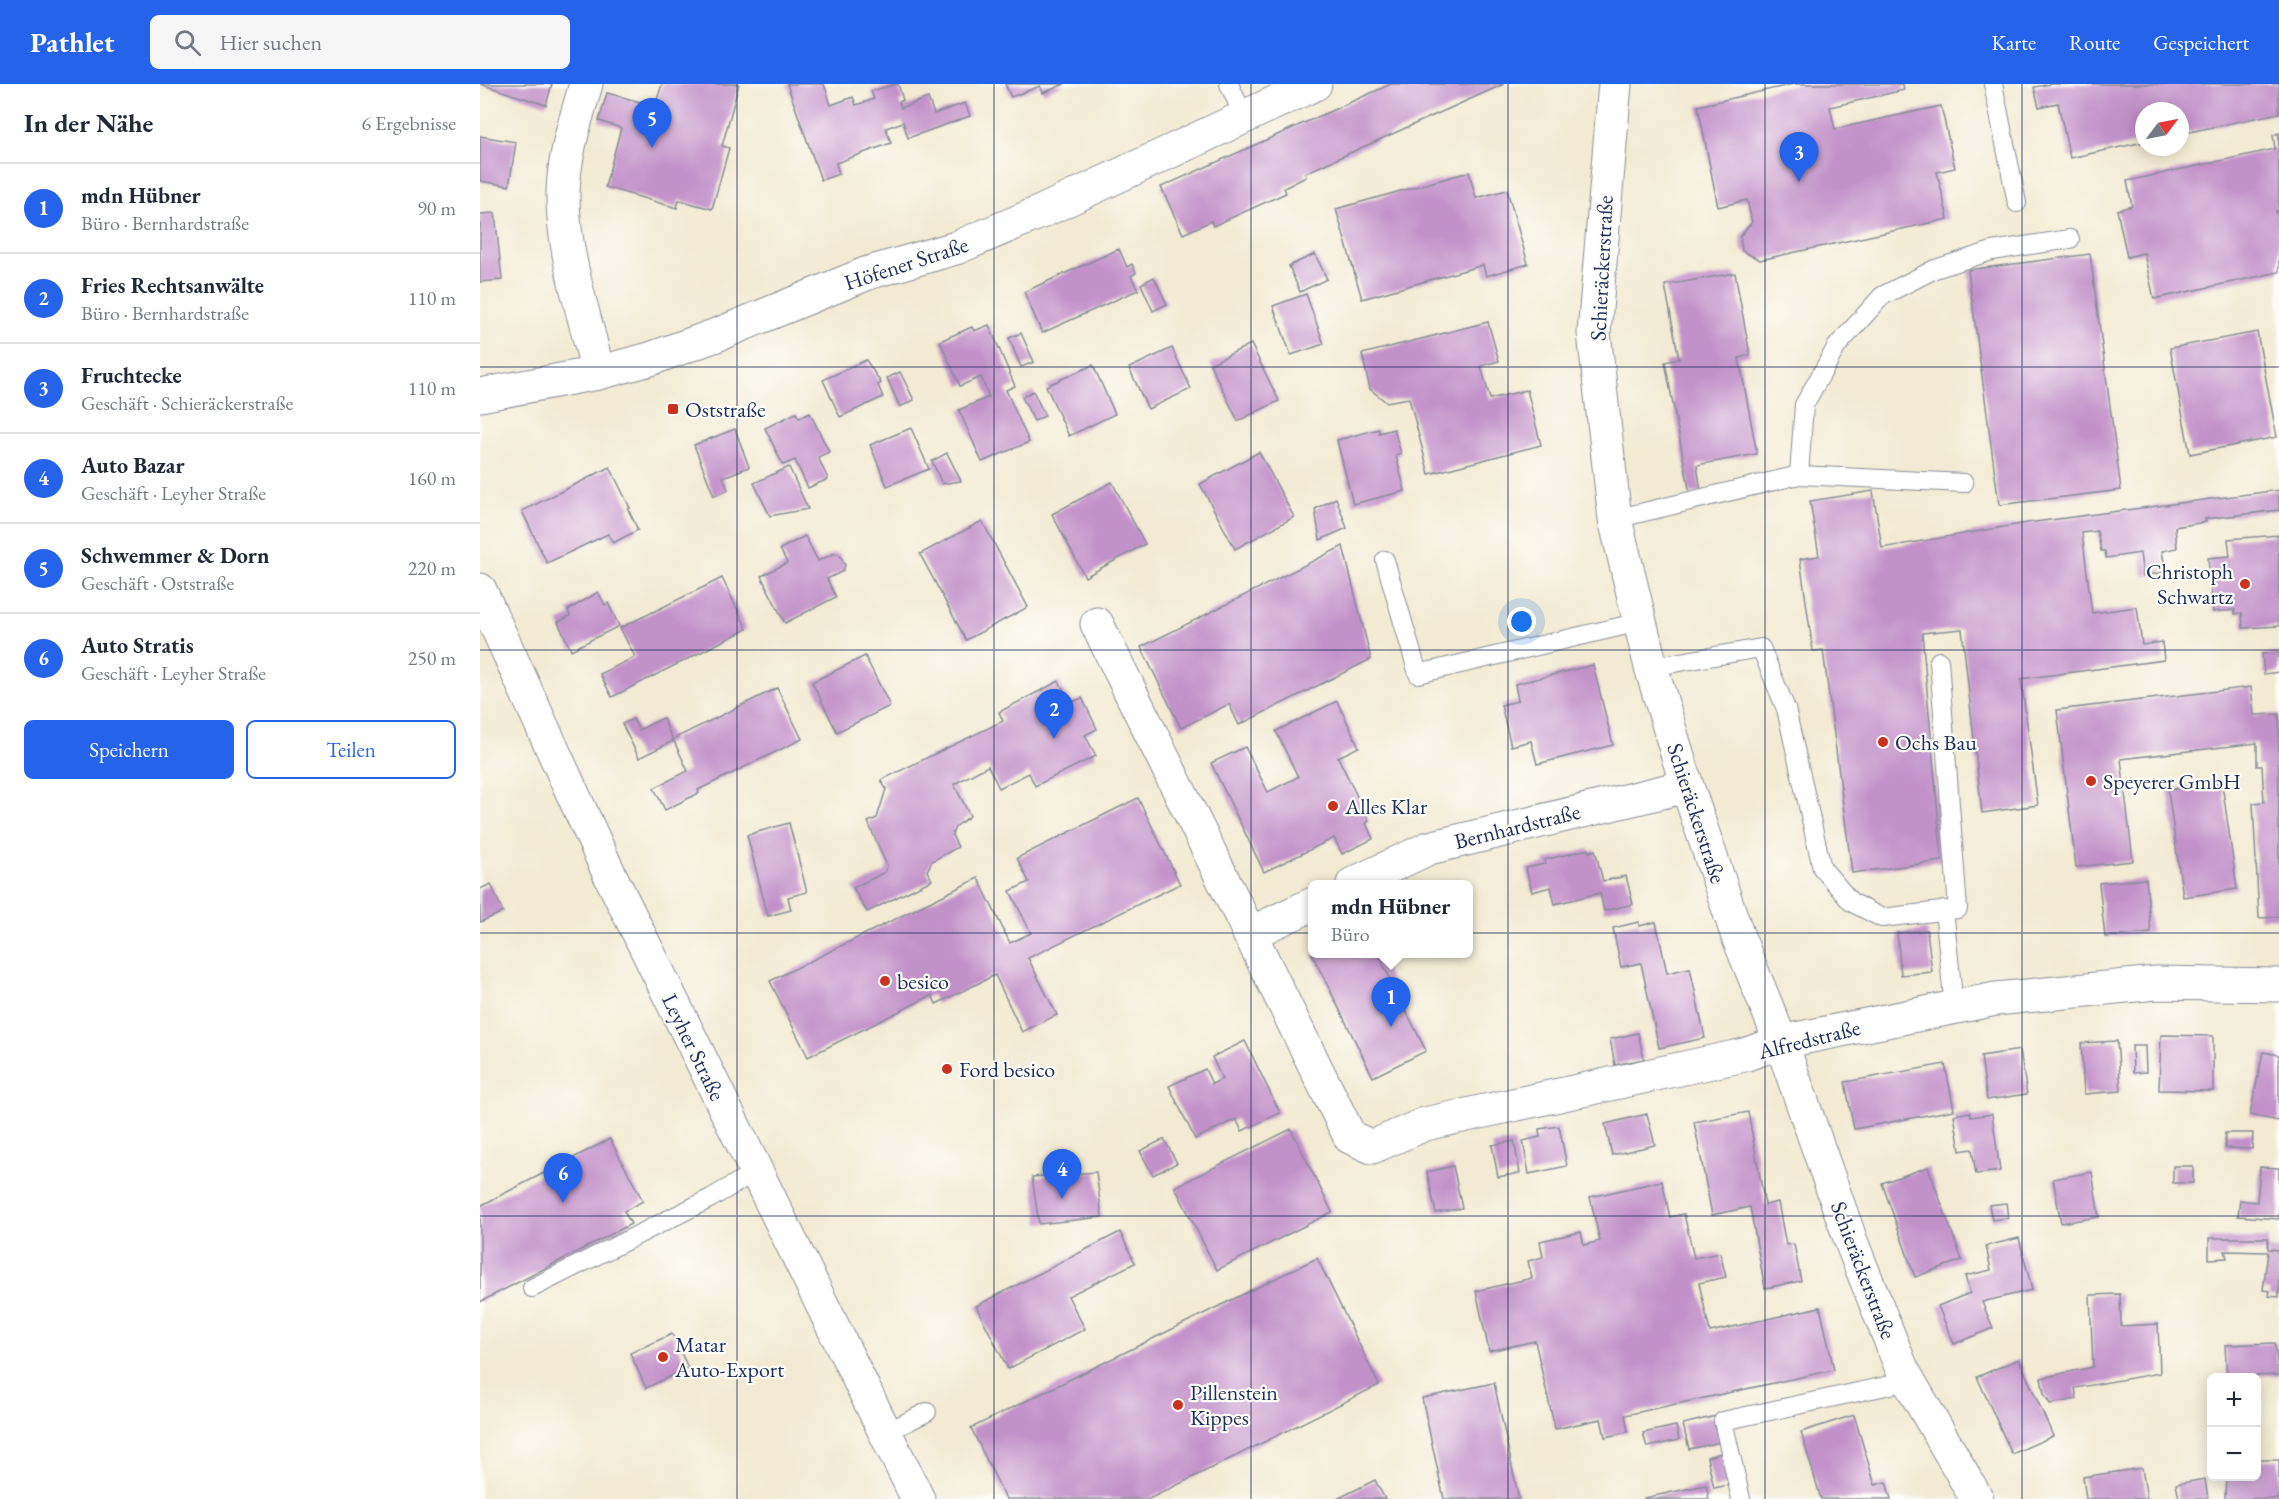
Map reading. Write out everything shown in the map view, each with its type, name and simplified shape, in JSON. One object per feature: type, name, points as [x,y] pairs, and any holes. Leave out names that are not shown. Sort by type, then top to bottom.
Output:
[{"type":"street","points":[[586,84],[567,157],[563,191],[564,226],[598,373]]},
{"type":"street","name":"Höfener Straße","points":[[480,395],[598,373],[684,347],[868,273],[956,248],[1034,216],[1315,84]]},
{"type":"street","name":"Schieräckerstraße","points":[[1615,84],[1594,333],[1615,519],[1651,668],[1687,786],[1737,934],[1781,1042],[1852,1244],[1909,1381],[1977,1499]]},
{"type":"street","name":"Leyher Straße","points":[[480,590],[608,872],[918,1499]]},
{"type":"street","points":[[1097,624],[1249,934],[1308,906]]},
{"type":"street","name":"Bernhardstraße","points":[[1363,880],[1429,848],[1687,786]]},
{"type":"street","name":"Alfredstraße","points":[[1249,934],[1350,1137],[1372,1147],[1425,1125],[1744,1055],[1781,1042],[1996,999],[2156,983],[2279,985]]},
{"type":"lane","points":[[1229,84],[1244,117]]},
{"type":"lane","points":[[1993,84],[2017,203]]},
{"type":"lane","points":[[1799,475],[1804,405],[1837,346],[1882,296],[1935,269],[1992,251],[2070,239]]},
{"type":"lane","points":[[1615,519],[1799,475],[1964,483]]},
{"type":"lane","points":[[1385,560],[1419,674],[1640,622]]},
{"type":"lane","points":[[1651,668],[1761,648],[1786,709],[1822,868],[1851,902],[1882,918],[1958,909],[1939,661]]},
{"type":"lane","points":[[1944,910],[1954,1007]]},
{"type":"lane","points":[[532,1288],[711,1198],[755,1172]]},
{"type":"lane","points":[[1741,1499],[1723,1421],[1909,1381]]},
{"type":"lane","points":[[885,1432],[927,1412]]},
{"type":"building","points":[[480,84],[552,84],[546,105]]},
{"type":"building","points":[[662,84],[739,84],[722,146],[729,148],[712,209],[679,200],[677,208],[605,187],[621,128],[599,121],[607,93],[655,106]]},
{"type":"building","points":[[787,84],[824,84],[831,105],[853,97],[856,105],[874,99],[871,91],[898,84],[903,100],[899,102],[901,108],[928,98],[934,114],[965,103],[970,116],[908,138],[903,122],[886,128],[891,143],[836,163],[839,174],[821,180]]},
{"type":"building","points":[[1005,84],[1065,84],[1043,93],[1040,86],[1011,97]]},
{"type":"building","points":[[1391,84],[1504,84],[1305,173],[1306,177],[1284,188],[1286,193],[1213,226],[1211,221],[1183,234],[1161,187]]},
{"type":"building","points":[[1794,84],[1903,84],[1904,90],[1830,107],[1835,129],[1941,106],[1955,168],[1937,172],[1948,219],[1760,260],[1742,251],[1740,236],[1752,222],[1747,200],[1718,207],[1698,106]]},
{"type":"building","points":[[2051,84],[2279,84],[2279,113],[2189,132],[2189,102],[2135,102],[2135,144],[2070,158],[2058,103],[2039,107],[2034,87]]},
{"type":"building","points":[[2279,133],[2279,211],[2276,211],[2279,224],[2279,272],[2154,299],[2144,253],[2127,257],[2117,210],[2132,206],[2127,181],[2275,149],[2273,135]]},
{"type":"building","points":[[480,136],[516,142],[509,186],[480,181]]},
{"type":"building","points":[[1469,172],[1476,198],[1507,190],[1528,264],[1486,276],[1483,265],[1362,299],[1336,209]]},
{"type":"building","points":[[495,213],[502,280],[480,282],[480,214]]},
{"type":"building","points":[[1119,249],[1127,267],[1132,264],[1136,273],[1131,276],[1138,290],[1042,333],[1024,292]]},
{"type":"building","points":[[1315,254],[1327,279],[1300,292],[1289,266]]},
{"type":"building","points":[[2090,254],[2121,490],[1999,505],[1968,270]]},
{"type":"building","points":[[1735,273],[1750,355],[1739,358],[1757,454],[1697,465],[1701,492],[1690,494],[1665,362],[1679,359],[1665,285]]},
{"type":"building","points":[[1154,277],[1167,304],[1153,311],[1141,284]]},
{"type":"building","points":[[1306,294],[1324,344],[1291,355],[1273,306]]},
{"type":"building","points":[[1488,322],[1499,361],[1481,366],[1490,399],[1527,390],[1541,445],[1429,474],[1409,398],[1386,402],[1370,389],[1362,354]]},
{"type":"building","points":[[989,325],[1015,386],[1006,390],[1029,442],[982,462],[959,410],[989,397],[981,377],[960,386],[940,341],[972,327],[974,331]]},
{"type":"building","points":[[2257,332],[2277,437],[2190,454],[2170,348]]},
{"type":"building","points":[[1021,333],[1034,362],[1021,367],[1009,338]]},
{"type":"building","points":[[1251,344],[1279,401],[1238,421],[1210,364]]},
{"type":"building","points":[[1172,348],[1191,389],[1148,409],[1129,368]]},
{"type":"building","points":[[866,360],[881,383],[878,385],[883,397],[840,417],[823,380]]},
{"type":"building","points":[[1093,365],[1115,414],[1069,436],[1046,386]]},
{"type":"building","points":[[900,372],[914,400],[900,407],[887,378]]},
{"type":"building","points":[[1033,391],[1045,416],[1034,421],[1022,397]]},
{"type":"building","points":[[796,413],[799,418],[810,413],[829,452],[818,457],[828,479],[808,488],[795,460],[783,465],[765,428]]},
{"type":"building","points":[[911,428],[929,469],[887,486],[870,445]]},
{"type":"building","points":[[735,429],[749,467],[723,477],[728,490],[714,496],[694,445]]},
{"type":"building","points":[[1379,429],[1379,433],[1394,429],[1401,454],[1396,455],[1405,491],[1353,504],[1337,440]]},
{"type":"building","points":[[1259,452],[1294,517],[1235,549],[1200,484]]},
{"type":"building","points":[[947,453],[961,481],[942,484],[932,461]]},
{"type":"building","points":[[610,467],[638,530],[613,543],[608,534],[547,563],[522,511]]},
{"type":"building","points":[[789,467],[808,509],[770,516],[754,483]]},
{"type":"building","points":[[1112,482],[1145,544],[1085,577],[1052,514]]},
{"type":"building","name":"Ochs Bau","points":[[2279,490],[2279,510],[2205,519],[2206,522],[2175,527],[2177,548],[2162,551],[2166,572],[2143,576],[2140,553],[2106,558],[2105,551],[2101,551],[2097,531],[2082,533],[2092,613],[2137,607],[2142,645],[2162,642],[2164,660],[2021,679],[2038,805],[1982,813],[1962,629],[1922,633],[1942,861],[1852,873],[1823,650],[1813,651],[1800,559],[1819,556],[1810,501],[1873,491],[1882,548],[2027,523]]},
{"type":"building","points":[[1336,498],[1347,528],[1320,540],[1315,509]]},
{"type":"building","points":[[982,521],[1028,607],[966,640],[920,554]]},
{"type":"building","name":"Christoph Schwartz","points":[[2279,535],[2279,626],[2243,628],[2242,613],[2235,614],[2235,610],[2213,612],[2208,558],[2230,556],[2228,539]]},
{"type":"building","points":[[805,536],[818,561],[835,553],[840,555],[845,565],[843,571],[827,579],[836,597],[785,623],[761,576],[787,563],[780,549]]},
{"type":"building","points":[[1343,546],[1371,659],[1239,725],[1229,704],[1181,728],[1141,647]]},
{"type":"building","points":[[722,578],[747,629],[612,697],[600,674],[635,657],[620,628]]},
{"type":"building","points":[[598,592],[605,605],[608,603],[619,626],[571,650],[558,622],[570,616],[568,610]]},
{"type":"building","points":[[2279,653],[2279,672],[2264,674],[2262,654]]},
{"type":"building","points":[[865,656],[890,706],[837,732],[812,682]]},
{"type":"building","points":[[1593,665],[1613,745],[1537,764],[1531,741],[1511,746],[1501,705],[1518,701],[1515,684]]},
{"type":"building","points":[[1059,681],[1070,703],[1082,698],[1089,712],[1097,729],[1085,735],[1096,756],[1035,786],[1029,773],[999,788],[988,766],[954,784],[970,816],[955,827],[952,835],[958,847],[932,861],[927,871],[932,880],[867,912],[853,888],[885,872],[887,866],[868,822],[877,818],[886,789],[881,780],[1003,721],[999,712]]},
{"type":"building","points":[[2251,687],[2254,715],[2279,714],[2279,917],[2259,918],[2253,803],[2264,802],[2262,766],[2257,766],[2257,743],[2121,759],[2133,861],[2076,867],[2057,710]]},
{"type":"building","points":[[777,688],[802,739],[698,790],[699,793],[665,810],[654,788],[688,771],[673,739]]},
{"type":"building","points":[[1337,701],[1359,747],[1338,757],[1369,821],[1366,823],[1373,839],[1342,854],[1334,838],[1264,872],[1211,763],[1245,747],[1268,792],[1298,777],[1276,731]]},
{"type":"building","points":[[663,718],[673,741],[639,758],[622,724],[633,719],[639,730]]},
{"type":"building","points":[[2222,783],[2237,889],[2183,897],[2168,790]]},
{"type":"building","points":[[1138,798],[1180,884],[1028,958],[1057,1015],[1022,1032],[995,975],[936,1004],[932,995],[808,1057],[770,981],[978,878],[1010,943],[1031,933],[1010,891],[1029,882],[1017,858]]},
{"type":"building","points":[[789,823],[807,892],[788,897],[791,910],[768,916],[747,835]]},
{"type":"building","points":[[1589,849],[1589,852],[1595,850],[1603,881],[1626,876],[1633,904],[1604,911],[1600,893],[1555,904],[1551,887],[1532,892],[1526,868],[1545,864],[1544,860]]},
{"type":"building","points":[[2146,879],[2151,933],[2105,937],[2099,883]]},
{"type":"building","points":[[491,884],[503,912],[480,922],[480,889]]},
{"type":"building","points":[[1639,922],[1639,926],[1656,922],[1667,973],[1690,968],[1705,1038],[1659,1048],[1641,963],[1621,967],[1613,928]]},
{"type":"building","points":[[1927,930],[1932,972],[1901,975],[1897,933]]},
{"type":"building","points":[[1314,958],[1380,958],[1426,1051],[1373,1077]]},
{"type":"building","points":[[1638,1033],[1644,1059],[1615,1065],[1610,1039]]},
{"type":"building","points":[[2161,1035],[2213,1036],[2213,1091],[2159,1090]]},
{"type":"building","points":[[1245,1041],[1280,1113],[1242,1131],[1236,1119],[1195,1139],[1169,1086],[1205,1069],[1212,1084],[1222,1079],[1212,1057]]},
{"type":"building","points":[[2117,1041],[2121,1091],[2084,1094],[2081,1043]]},
{"type":"building","points":[[2132,1046],[2145,1046],[2146,1072],[2133,1073]]},
{"type":"building","points":[[2020,1050],[2027,1094],[1987,1100],[1981,1056]]},
{"type":"building","points":[[2263,1052],[2279,1055],[2279,1121],[2250,1115]]},
{"type":"building","points":[[1945,1064],[1954,1110],[1854,1129],[1845,1082]]},
{"type":"building","points":[[1748,1112],[1765,1205],[1778,1202],[1786,1245],[1794,1244],[1801,1281],[1765,1288],[1750,1207],[1712,1215],[1694,1122]]},
{"type":"building","points":[[1970,1112],[1971,1117],[1992,1114],[2000,1171],[1976,1174],[1972,1149],[1960,1151],[1954,1115]]},
{"type":"building","points":[[1647,1114],[1655,1145],[1612,1155],[1605,1124]]},
{"type":"building","points":[[1559,1126],[1567,1166],[1529,1174],[1523,1141],[1540,1137],[1539,1129]]},
{"type":"building","points":[[1291,1129],[1332,1212],[1217,1270],[1175,1187]]},
{"type":"building","points":[[2225,1133],[2253,1133],[2252,1149],[2225,1148]]},
{"type":"building","points":[[610,1139],[643,1201],[624,1211],[631,1224],[480,1302],[480,1206]]},
{"type":"building","points":[[1164,1139],[1177,1163],[1153,1175],[1140,1151]]},
{"type":"building","points":[[1514,1141],[1520,1173],[1498,1177],[1492,1145]]},
{"type":"building","points":[[1453,1166],[1462,1208],[1436,1213],[1427,1172]]},
{"type":"building","points":[[2173,1166],[2193,1166],[2193,1183],[2173,1183]]},
{"type":"building","points":[[1928,1167],[1962,1260],[1915,1277],[1882,1183]]},
{"type":"building","points":[[2260,1167],[2279,1168],[2279,1219],[2238,1216],[2240,1200],[2257,1202]]},
{"type":"building","points":[[1096,1172],[1102,1217],[1039,1224],[1032,1177]]},
{"type":"building","points":[[2092,1172],[2099,1217],[2061,1223],[2053,1179]]},
{"type":"building","points":[[1662,1181],[1670,1217],[1684,1214],[1694,1258],[1720,1253],[1726,1277],[1699,1283],[1710,1332],[1820,1307],[1834,1370],[1625,1415],[1628,1432],[1605,1437],[1601,1419],[1555,1429],[1535,1341],[1489,1351],[1476,1291],[1532,1278],[1528,1261],[1543,1257],[1540,1241],[1581,1232],[1584,1245],[1600,1241],[1590,1197]]},
{"type":"building","points":[[2006,1203],[2008,1218],[1992,1220],[1989,1205]]},
{"type":"building","points":[[1120,1232],[1135,1263],[1068,1296],[1085,1329],[1008,1369],[976,1306]]},
{"type":"building","points":[[2019,1238],[2032,1290],[1982,1302],[1993,1328],[1954,1344],[1938,1306],[1970,1293],[1965,1276],[1991,1270],[1986,1246]]},
{"type":"building","points":[[2209,1238],[2268,1238],[2268,1249],[2279,1250],[2279,1297],[2269,1296],[2270,1291],[2263,1290],[2268,1252],[2225,1251],[2227,1258],[2209,1259]]},
{"type":"building","points":[[1317,1258],[1379,1385],[1149,1499],[1006,1499],[971,1428]]},
{"type":"building","points":[[2120,1294],[2121,1326],[2158,1324],[2160,1373],[2075,1388],[2077,1399],[2050,1404],[2044,1394],[2041,1378],[2093,1367],[2090,1295]]},
{"type":"building","points":[[672,1334],[688,1368],[646,1388],[630,1353]]},
{"type":"building","points":[[2275,1343],[2279,1375],[2227,1373],[2225,1345]]},
{"type":"building","points":[[2019,1359],[2053,1436],[2012,1454],[1977,1377]]},
{"type":"building","points":[[1494,1383],[1519,1499],[1444,1499],[1422,1398]]},
{"type":"building","points":[[1854,1415],[1875,1485],[1886,1482],[1891,1499],[1821,1499],[1801,1432]]},
{"type":"building","points":[[1716,1416],[1721,1442],[1689,1449],[1683,1424]]},
{"type":"building","points":[[1676,1426],[1679,1440],[1647,1447],[1643,1433]]},
{"type":"building","points":[[1722,1453],[1729,1485],[1714,1488],[1707,1457]]},
{"type":"building","points":[[2261,1460],[2279,1460],[2279,1499],[2225,1499],[2226,1481],[2261,1481]]},
{"type":"building","points":[[2142,1468],[2147,1499],[2086,1499],[2083,1477]]},
{"type":"building","points":[[2205,1479],[2208,1499],[2179,1499],[2176,1484]]},
{"type":"building","points":[[1375,1480],[1385,1499],[1337,1499]]},
{"type":"building","points":[[1706,1485],[1709,1499],[1644,1499],[1644,1498]]},
{"type":"place","name":"Schwemmer & Dorn","points":[[652,148]]},
{"type":"place","name":"Fruchtecke","points":[[1799,182]]},
{"type":"place","name":"Oststraße","points":[[673,409]]},
{"type":"place","name":"Christoph Schwartz","points":[[2245,584]]},
{"type":"place","name":"Fries Rechtsanwälte","points":[[1054,739]]},
{"type":"place","name":"Ochs Bau","points":[[1883,742]]},
{"type":"place","name":"Speyerer GmbH","points":[[2091,781]]},
{"type":"place","name":"Alles Klar","points":[[1333,806]]},
{"type":"place","name":"besico","points":[[885,981]]},
{"type":"place","name":"mdn Hübner","points":[[1391,1027]]},
{"type":"place","name":"Ford besico","points":[[947,1069]]},
{"type":"place","name":"Auto Bazar","points":[[1062,1199]]},
{"type":"place","name":"Auto Stratis","points":[[563,1203]]},
{"type":"place","name":"Matar Auto-Export","points":[[663,1357]]},
{"type":"place","name":"Pillenstein Kippes","points":[[1178,1405]]}]
